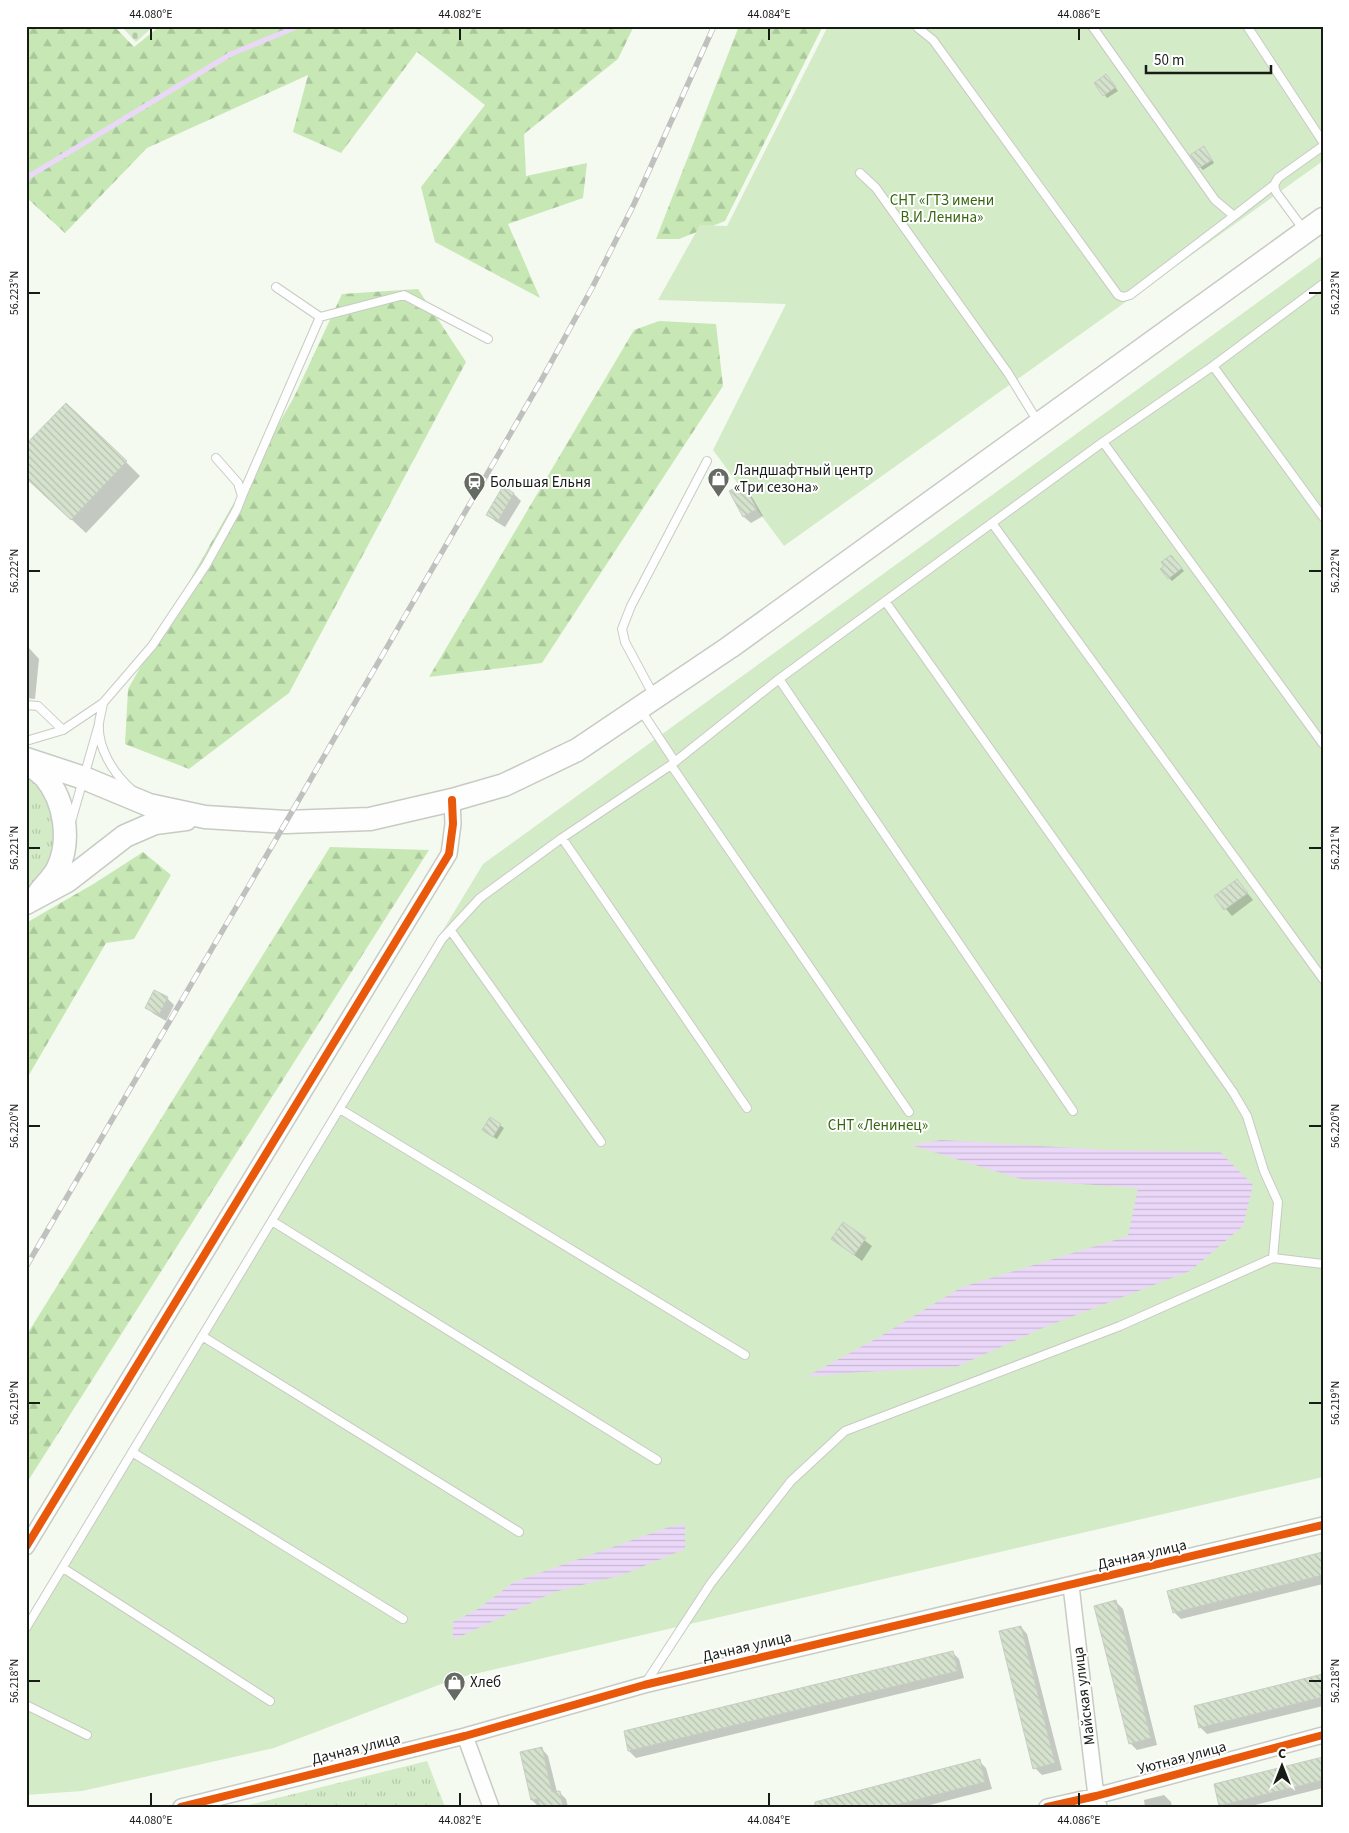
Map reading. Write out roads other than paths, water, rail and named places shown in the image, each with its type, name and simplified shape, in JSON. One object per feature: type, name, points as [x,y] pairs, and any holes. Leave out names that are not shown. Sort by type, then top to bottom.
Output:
[{"type":"main road","points":[[26,761],[84,778],[149,806],[204,817],[286,822],[370,819],[504,786],[577,750],[730,647],[1314,225]]},
{"type":"main road","points":[[26,761],[44,776],[54,790],[63,810],[65,846],[58,869],[30,901]]},
{"type":"main road","points":[[30,901],[67,881],[125,836],[155,824],[204,817]]},
{"type":"street","points":[[26,1546],[449,854],[453,824],[452,800]]},
{"type":"street","name":"Дачная улица","points":[[181,1807],[465,1736],[644,1685],[1323,1526]]},
{"type":"street","name":"Майская улица","points":[[1071,1586],[1098,1801]]},
{"type":"street","name":"Уютная улица","points":[[1047,1807],[1098,1801],[1323,1735]]},
{"type":"street","points":[[465,1736],[491,1807]]},
{"type":"lane","points":[[1092,26],[1215,200],[1234,216]]},
{"type":"lane","points":[[1247,26],[1323,142]]},
{"type":"lane","points":[[918,28],[933,40],[1118,295],[1124,297],[1130,295],[1274,185],[1278,178],[1323,146]]},
{"type":"lane","points":[[860,173],[876,188],[899,220],[1008,373],[1039,424]]},
{"type":"lane","points":[[1274,185],[1276,192],[1314,225]]},
{"type":"lane","points":[[26,1628],[442,939],[480,898],[562,838],[673,763],[779,679],[885,601],[1323,285]]},
{"type":"lane","points":[[276,288],[320,317],[404,295],[488,339]]},
{"type":"lane","points":[[26,741],[64,730],[103,703],[152,646],[206,565],[237,509],[320,317]]},
{"type":"lane","points":[[1213,366],[1323,517]]},
{"type":"lane","points":[[1103,442],[1323,744]]},
{"type":"lane","points":[[216,458],[238,484],[242,496]]},
{"type":"lane","points":[[707,461],[631,606],[622,629],[625,642],[673,763],[909,1112]]},
{"type":"lane","points":[[992,523],[1323,979]]},
{"type":"lane","points":[[885,601],[1233,1092],[1247,1116],[1264,1171],[1278,1202],[1273,1258]]},
{"type":"lane","points":[[779,679],[1073,1111]]},
{"type":"lane","points":[[65,846],[99,724],[103,703]]},
{"type":"lane","points":[[26,705],[38,706],[64,730]]},
{"type":"lane","points":[[99,724],[104,752],[110,765],[123,782],[149,806]]},
{"type":"lane","points":[[562,838],[747,1108]]},
{"type":"lane","points":[[451,931],[601,1142]]},
{"type":"lane","points":[[340,1109],[745,1355]]},
{"type":"lane","points":[[272,1221],[657,1460]]},
{"type":"lane","points":[[644,1685],[711,1583],[790,1481],[845,1431],[1120,1326],[1273,1258],[1323,1264]]},
{"type":"lane","points":[[202,1336],[519,1532]]},
{"type":"lane","points":[[132,1452],[403,1619]]},
{"type":"lane","points":[[63,1568],[270,1701]]},
{"type":"lane","points":[[26,1705],[87,1735]]},
{"type":"waterway","points":[[28,177],[231,54],[299,26]]},
{"type":"railway","points":[[26,1267],[542,379],[592,288],[634,204],[714,26]]},
{"type":"place","name":"Ландшафтный центр «Три сезона»","points":[[718,498]]},
{"type":"place","name":"Большая Ельня","points":[[474,501]]},
{"type":"place","name":"Хлеб","points":[[454,1701]]},
{"type":"park label","name":"СНТ «ГТЗ имени В.И.Ленина»","points":[[942,208]]},
{"type":"park label","name":"СНТ «Ленинец»","points":[[878,1125]]}]
